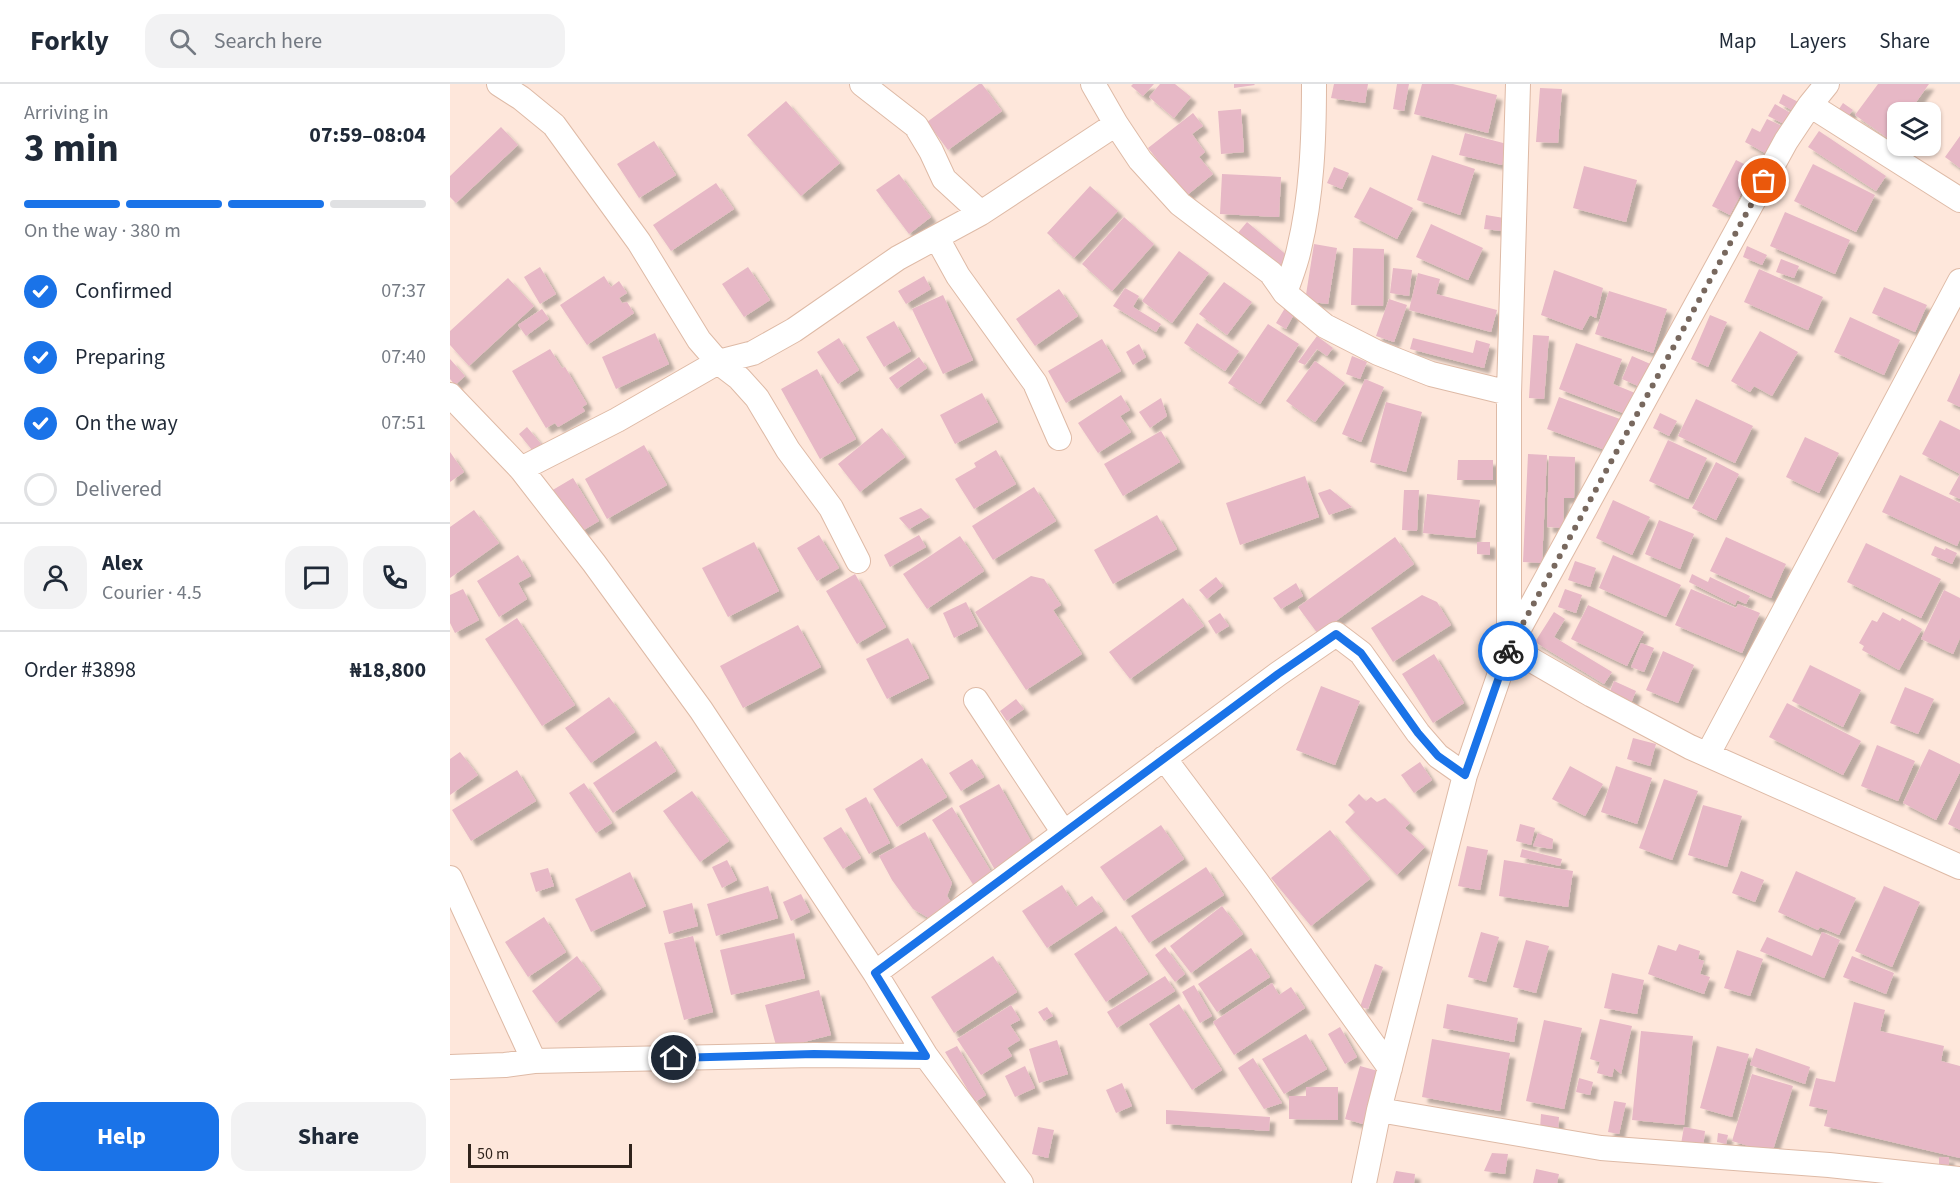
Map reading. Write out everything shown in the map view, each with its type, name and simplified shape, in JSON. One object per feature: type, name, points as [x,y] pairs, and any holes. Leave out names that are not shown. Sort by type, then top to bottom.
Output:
[{"type":"street","points":[[499,84],[521,98],[554,125],[639,242],[699,340],[718,362],[739,378],[757,398],[788,450],[831,508],[858,561]]},
{"type":"street","points":[[862,84],[916,126],[944,179],[981,213]]},
{"type":"street","points":[[1094,84],[1116,124],[1140,160],[1180,204],[1271,273],[1286,293],[1325,326],[1378,353],[1431,374],[1509,393]]},
{"type":"street","points":[[1286,293],[1299,249],[1307,204],[1314,134],[1314,84]]},
{"type":"street","points":[[1509,647],[1509,393],[1518,84]]},
{"type":"street","points":[[1364,1183],[1379,1110],[1465,775],[1509,647],[1786,141],[1827,84]]},
{"type":"street","points":[[1810,105],[1960,200]]},
{"type":"street","points":[[521,469],[616,420],[718,362],[753,353],[794,330],[898,258],[981,213],[1116,124]]},
{"type":"street","points":[[937,238],[958,276],[1035,383],[1059,438]]},
{"type":"street","points":[[1708,754],[1960,281]]},
{"type":"street","points":[[450,395],[521,469],[594,563],[701,710],[875,973],[926,1056],[1021,1183]]},
{"type":"street","points":[[875,973],[1278,674],[1336,634],[1361,653],[1418,733],[1438,756],[1465,775]]},
{"type":"street","points":[[1509,647],[1592,695],[1708,754],[1960,867]]},
{"type":"street","points":[[976,700],[1064,833]]},
{"type":"street","points":[[1164,758],[1257,882],[1390,1068]]},
{"type":"street","points":[[450,878],[534,1061]]},
{"type":"street","points":[[450,1067],[505,1065],[534,1061],[814,1054],[926,1056]]},
{"type":"street","points":[[1379,1110],[1601,1148],[1829,1165],[1960,1179]]},
{"type":"building","points":[[982,84],[1002,111],[948,150],[927,122]]},
{"type":"building","points":[[1133,84],[1154,84],[1143,96],[1131,86]]},
{"type":"building","points":[[1160,84],[1175,84],[1191,97],[1174,118],[1149,97]]},
{"type":"building","points":[[1234,84],[1254,84],[1255,85],[1234,88]]},
{"type":"building","points":[[1334,84],[1368,84],[1365,103],[1331,98]]},
{"type":"building","points":[[1397,84],[1409,84],[1404,111],[1393,109]]},
{"type":"building","points":[[1422,84],[1453,84],[1497,95],[1488,133],[1414,114]]},
{"type":"building","points":[[1878,84],[1929,84],[1916,102],[1887,102],[1887,138],[1855,115]]},
{"type":"building","points":[[1540,88],[1562,89],[1558,143],[1536,142]]},
{"type":"building","points":[[1783,94],[1802,104],[1797,113],[1779,103]]},
{"type":"building","points":[[786,101],[840,163],[801,196],[747,135]]},
{"type":"building","points":[[1843,103],[1853,110],[1848,116],[1839,109]]},
{"type":"building","points":[[1775,104],[1794,115],[1788,126],[1768,116]]},
{"type":"building","points":[[1241,109],[1244,152],[1221,154],[1218,111]]},
{"type":"building","points":[[1193,113],[1203,126],[1192,134],[1205,152],[1199,157],[1213,174],[1186,196],[1148,148]]},
{"type":"building","points":[[1767,119],[1782,126],[1767,154],[1745,142],[1752,128],[1760,132]]},
{"type":"building","points":[[501,127],[518,145],[456,203],[450,197],[450,176]]},
{"type":"building","points":[[1819,131],[1886,176],[1876,191],[1808,147]]},
{"type":"building","points":[[1465,133],[1507,144],[1502,165],[1459,155]]},
{"type":"building","points":[[1960,136],[1960,168],[1945,157]]},
{"type":"building","points":[[654,141],[676,175],[639,198],[617,164]]},
{"type":"building","points":[[1432,155],[1475,169],[1460,215],[1417,200]]},
{"type":"building","points":[[1736,160],[1754,169],[1730,215],[1712,206]]},
{"type":"building","points":[[1813,164],[1875,195],[1856,232],[1794,201]]},
{"type":"building","points":[[1584,166],[1637,180],[1626,222],[1573,208]]},
{"type":"building","points":[[1334,167],[1349,173],[1342,189],[1327,183]]},
{"type":"building","points":[[899,174],[931,217],[909,234],[876,190]]},
{"type":"building","points":[[1222,174],[1281,177],[1279,217],[1220,214]]},
{"type":"building","points":[[716,183],[734,209],[671,251],[653,225]]},
{"type":"building","points":[[1090,186],[1118,211],[1074,258],[1047,233]]},
{"type":"building","points":[[1370,187],[1413,208],[1397,239],[1354,217]]},
{"type":"building","points":[[1785,212],[1850,240],[1835,274],[1770,246]]},
{"type":"building","points":[[1486,215],[1504,218],[1502,231],[1484,229]]},
{"type":"building","points":[[1124,217],[1154,244],[1112,291],[1082,264]]},
{"type":"building","points":[[1247,222],[1289,257],[1280,268],[1237,234]]},
{"type":"building","points":[[1431,224],[1483,248],[1468,280],[1416,257]]},
{"type":"building","points":[[1314,244],[1337,248],[1328,304],[1305,301]]},
{"type":"building","points":[[1747,246],[1767,255],[1762,265],[1743,257]]},
{"type":"building","points":[[1353,248],[1384,249],[1383,306],[1351,305]]},
{"type":"building","points":[[1179,251],[1209,273],[1172,323],[1142,301]]},
{"type":"building","points":[[1781,259],[1799,266],[1794,278],[1776,272]]},
{"type":"building","points":[[540,267],[556,294],[540,304],[524,277]]},
{"type":"building","points":[[748,267],[770,300],[744,317],[722,284]]},
{"type":"building","points":[[1393,268],[1412,270],[1409,296],[1390,293]]},
{"type":"building","points":[[1759,269],[1823,297],[1808,330],[1744,302]]},
{"type":"building","points":[[1554,270],[1603,288],[1596,318],[1590,315],[1582,330],[1541,315]]},
{"type":"building","points":[[1418,273],[1440,279],[1436,294],[1497,310],[1491,332],[1409,310]]},
{"type":"building","points":[[604,276],[611,287],[619,281],[627,293],[619,298],[622,303],[627,302],[634,313],[587,345],[560,305]]},
{"type":"building","points":[[924,276],[931,289],[906,304],[898,291]]},
{"type":"building","points":[[508,278],[534,306],[469,366],[450,345],[450,331]]},
{"type":"building","points":[[1224,282],[1252,302],[1227,335],[1199,314]]},
{"type":"building","points":[[1884,287],[1927,305],[1915,332],[1872,313]]},
{"type":"building","points":[[1125,288],[1139,296],[1133,307],[1161,324],[1156,332],[1113,306]]},
{"type":"building","points":[[1059,289],[1078,316],[1035,346],[1016,319]]},
{"type":"building","points":[[1609,291],[1667,309],[1653,353],[1595,334]]},
{"type":"building","points":[[943,295],[973,360],[943,374],[912,309]]},
{"type":"building","points":[[1389,299],[1407,305],[1394,342],[1376,336]]},
{"type":"building","points":[[1285,308],[1294,314],[1286,329],[1276,323]]},
{"type":"building","points":[[542,309],[549,319],[526,336],[518,325]]},
{"type":"building","points":[[1710,315],[1727,322],[1708,367],[1691,359]]},
{"type":"building","points":[[1850,317],[1900,340],[1884,375],[1834,352]]},
{"type":"building","points":[[894,321],[911,351],[884,367],[866,337]]},
{"type":"building","points":[[1197,323],[1239,351],[1225,371],[1184,343]]},
{"type":"building","points":[[1268,324],[1299,344],[1260,404],[1228,383]]},
{"type":"building","points":[[1760,331],[1798,352],[1772,396],[1754,386],[1750,392],[1731,381]]},
{"type":"building","points":[[655,333],[669,364],[616,389],[602,357]]},
{"type":"building","points":[[1533,335],[1549,336],[1544,399],[1529,398]]},
{"type":"building","points":[[1317,336],[1333,348],[1327,356],[1317,349],[1305,365],[1298,362]]},
{"type":"building","points":[[839,338],[859,370],[838,384],[817,352]]},
{"type":"building","points":[[1413,338],[1473,353],[1476,340],[1490,344],[1484,368],[1410,349]]},
{"type":"building","points":[[1102,339],[1121,371],[1066,403],[1048,371]]},
{"type":"building","points":[[1576,343],[1622,359],[1613,384],[1640,395],[1631,416],[1559,389]]},
{"type":"building","points":[[1139,344],[1146,357],[1133,365],[1126,352]]},
{"type":"building","points":[[550,349],[562,368],[565,367],[587,404],[582,407],[585,411],[558,427],[555,423],[546,428],[512,371]]},
{"type":"building","points":[[1352,356],[1367,362],[1360,379],[1346,374]]},
{"type":"building","points":[[1632,356],[1655,366],[1645,389],[1622,379]]},
{"type":"building","points":[[919,357],[927,368],[897,389],[889,378]]},
{"type":"building","points":[[450,359],[465,376],[455,385],[450,379]]},
{"type":"building","points":[[1315,361],[1345,383],[1315,422],[1286,401]]},
{"type":"building","points":[[817,369],[856,439],[820,459],[781,389]]},
{"type":"building","points":[[1960,373],[1960,407],[1947,401]]},
{"type":"building","points":[[1365,379],[1384,387],[1361,442],[1342,434]]},
{"type":"building","points":[[982,393],[998,422],[955,444],[940,415]]},
{"type":"building","points":[[1121,395],[1130,410],[1120,416],[1131,432],[1098,453],[1078,423]]},
{"type":"building","points":[[1559,397],[1620,419],[1608,451],[1547,429]]},
{"type":"building","points":[[1161,398],[1167,416],[1150,428],[1139,412]]},
{"type":"building","points":[[1696,399],[1753,426],[1735,463],[1678,436]]},
{"type":"building","points":[[1386,402],[1422,412],[1406,472],[1370,462]]},
{"type":"building","points":[[1660,413],[1677,421],[1669,436],[1653,428]]},
{"type":"building","points":[[1940,420],[1960,430],[1960,474],[1922,454]]},
{"type":"building","points":[[527,427],[541,444],[533,451],[519,434]]},
{"type":"building","points":[[882,428],[905,457],[860,492],[838,464]]},
{"type":"building","points":[[1161,431],[1180,462],[1123,496],[1104,464]]},
{"type":"building","points":[[1805,437],[1839,453],[1819,493],[1786,477]]},
{"type":"building","points":[[1668,440],[1707,458],[1688,499],[1649,481]]},
{"type":"building","points":[[644,445],[667,485],[607,519],[585,479]]},
{"type":"building","points":[[996,450],[1016,484],[974,509],[955,479],[976,467],[974,463]]},
{"type":"building","points":[[450,452],[464,472],[450,482]]},
{"type":"building","points":[[1528,454],[1547,455],[1542,563],[1523,562]]},
{"type":"building","points":[[1549,456],[1575,457],[1574,498],[1564,498],[1563,528],[1547,527]]},
{"type":"building","points":[[1458,460],[1493,460],[1493,480],[1457,480]]},
{"type":"building","points":[[1716,462],[1739,474],[1716,520],[1692,508]]},
{"type":"building","points":[[1960,474],[1960,499],[1949,494]]},
{"type":"building","points":[[1900,475],[1960,503],[1960,539],[1957,546],[1882,512]]},
{"type":"building","points":[[1305,476],[1319,517],[1240,545],[1226,503]]},
{"type":"building","points":[[573,478],[599,521],[577,534],[551,491]]},
{"type":"building","points":[[1034,487],[1056,521],[993,560],[972,526]]},
{"type":"building","points":[[1330,489],[1352,507],[1329,515],[1318,493]]},
{"type":"building","points":[[1404,490],[1419,490],[1417,531],[1402,530]]},
{"type":"building","points":[[1427,494],[1480,500],[1475,538],[1423,533]]},
{"type":"building","points":[[1613,500],[1650,517],[1632,555],[1596,538]]},
{"type":"building","points":[[921,508],[930,517],[909,529],[899,518]]},
{"type":"building","points":[[474,510],[499,543],[450,578],[450,527]]},
{"type":"building","points":[[1157,515],[1177,549],[1113,584],[1094,550]]},
{"type":"building","points":[[1659,520],[1694,534],[1680,569],[1645,554]]},
{"type":"building","points":[[819,535],[839,568],[817,581],[797,548]]},
{"type":"building","points":[[919,535],[926,547],[890,567],[884,555]]},
{"type":"building","points":[[960,536],[984,571],[927,609],[903,574]]},
{"type":"building","points":[[1395,537],[1414,564],[1318,634],[1298,607]]},
{"type":"building","points":[[1726,537],[1786,564],[1771,598],[1710,571]]},
{"type":"building","points":[[754,542],[779,591],[728,617],[702,568]]},
{"type":"building","points":[[1477,542],[1490,542],[1490,555],[1477,554]]},
{"type":"building","points":[[1866,543],[1941,579],[1921,618],[1847,582]]},
{"type":"building","points":[[1935,546],[1957,553],[1952,564],[1931,555]]},
{"type":"building","points":[[518,555],[531,576],[518,583],[527,599],[499,617],[477,581]]},
{"type":"building","points":[[1613,555],[1681,585],[1666,617],[1599,588]]},
{"type":"building","points":[[1575,561],[1596,568],[1590,587],[1568,580]]},
{"type":"building","points":[[855,574],[886,627],[857,644],[826,591]]},
{"type":"building","points":[[1692,574],[1708,582],[1710,577],[1750,596],[1746,604],[1737,600],[1735,605],[1689,582]]},
{"type":"building","points":[[1031,576],[1044,579],[1061,605],[1053,610],[1082,654],[1026,690],[975,612]]},
{"type":"building","points":[[1216,577],[1223,586],[1207,599],[1199,590]]},
{"type":"building","points":[[1296,583],[1303,596],[1281,609],[1273,598]]},
{"type":"building","points":[[463,589],[479,620],[455,633],[450,623],[450,595]]},
{"type":"building","points":[[1565,589],[1582,595],[1576,613],[1558,607]]},
{"type":"building","points":[[1691,589],[1736,608],[1738,604],[1760,613],[1742,653],[1675,625]]},
{"type":"building","points":[[1944,590],[1960,598],[1960,638],[1953,654],[1921,639]]},
{"type":"building","points":[[1422,595],[1437,602],[1451,625],[1393,662],[1371,628]]},
{"type":"building","points":[[1183,598],[1204,626],[1130,679],[1109,652]]},
{"type":"building","points":[[966,602],[978,626],[954,638],[943,613]]},
{"type":"building","points":[[1588,605],[1644,632],[1627,666],[1571,639]]},
{"type":"building","points":[[1554,612],[1565,619],[1554,637],[1612,672],[1604,684],[1535,642]]},
{"type":"building","points":[[1883,612],[1900,621],[1902,618],[1922,629],[1899,670],[1862,650],[1864,646],[1859,643],[1872,620],[1877,622]]},
{"type":"building","points":[[1220,613],[1229,626],[1216,634],[1208,621]]},
{"type":"building","points":[[517,618],[575,705],[542,726],[485,639]]},
{"type":"building","points":[[798,625],[821,667],[743,708],[720,666]]},
{"type":"building","points":[[908,638],[929,678],[887,699],[866,659]]},
{"type":"building","points":[[1641,643],[1654,648],[1644,672],[1631,667]]},
{"type":"building","points":[[1663,651],[1694,665],[1678,703],[1646,690]]},
{"type":"building","points":[[1434,654],[1464,703],[1433,723],[1402,674]]},
{"type":"building","points":[[1810,665],[1861,690],[1843,727],[1792,701]]},
{"type":"building","points":[[1614,681],[1636,691],[1629,708],[1607,699]]},
{"type":"building","points":[[1321,686],[1360,701],[1335,765],[1296,750]]},
{"type":"building","points":[[1905,687],[1934,699],[1918,734],[1890,723]]},
{"type":"building","points":[[609,697],[635,732],[591,763],[565,728]]},
{"type":"building","points":[[1016,699],[1024,709],[1007,721],[1000,711]]},
{"type":"building","points":[[1787,703],[1861,741],[1843,775],[1769,737]]},
{"type":"building","points":[[1633,738],[1656,744],[1650,766],[1627,759]]},
{"type":"building","points":[[656,741],[676,771],[613,813],[593,783]]},
{"type":"building","points":[[1877,745],[1915,761],[1898,801],[1861,786]]},
{"type":"building","points":[[1929,749],[1960,764],[1960,772],[1936,820],[1903,803]]},
{"type":"building","points":[[460,752],[478,775],[450,795],[450,759]]},
{"type":"building","points":[[922,758],[947,797],[897,827],[873,789]]},
{"type":"building","points":[[972,759],[984,777],[961,791],[949,773]]},
{"type":"building","points":[[1420,762],[1432,780],[1414,793],[1401,775]]},
{"type":"building","points":[[1570,766],[1603,784],[1585,816],[1552,799]]},
{"type":"building","points":[[1616,766],[1652,778],[1637,824],[1601,812]]},
{"type":"building","points":[[517,770],[536,801],[471,841],[452,810]]},
{"type":"building","points":[[1664,779],[1698,791],[1672,860],[1639,848]]},
{"type":"building","points":[[584,783],[612,823],[596,833],[569,793]]},
{"type":"building","points":[[999,784],[1035,848],[995,870],[959,806]]},
{"type":"building","points":[[692,791],[729,841],[700,862],[663,811]]},
{"type":"building","points":[[1359,794],[1366,801],[1371,797],[1377,802],[1385,798],[1410,823],[1405,828],[1425,847],[1397,875],[1345,822],[1355,812],[1348,805]]},
{"type":"building","points":[[866,797],[890,843],[869,854],[845,809]]},
{"type":"building","points":[[1960,798],[1960,830],[1948,824]]},
{"type":"building","points":[[1703,805],[1742,816],[1727,867],[1688,855]]},
{"type":"building","points":[[952,807],[993,875],[974,886],[932,820]]},
{"type":"building","points":[[1520,824],[1535,828],[1531,845],[1516,841]]},
{"type":"building","points":[[1161,825],[1184,859],[1124,901],[1100,867]]},
{"type":"building","points":[[841,827],[861,858],[843,869],[823,838]]},
{"type":"building","points":[[1330,830],[1370,879],[1311,926],[1271,878]]},
{"type":"building","points":[[925,832],[952,883],[947,896],[956,910],[936,922],[913,909],[892,880],[879,856]]},
{"type":"building","points":[[1538,833],[1553,839],[1552,849],[1533,846]]},
{"type":"building","points":[[1467,846],[1488,850],[1480,890],[1458,886]]},
{"type":"building","points":[[1522,849],[1562,859],[1560,866],[1520,857]]},
{"type":"building","points":[[727,860],[737,880],[722,888],[712,867]]},
{"type":"building","points":[[1504,860],[1573,871],[1568,907],[1499,896]]},
{"type":"building","points":[[1206,867],[1224,895],[1149,943],[1131,916]]},
{"type":"building","points":[[548,868],[554,886],[536,892],[530,873]]},
{"type":"building","points":[[1741,871],[1764,880],[1755,902],[1732,893]]},
{"type":"building","points":[[1796,871],[1856,898],[1839,935],[1820,927],[1818,930],[1778,912]]},
{"type":"building","points":[[630,872],[646,906],[591,932],[575,899]]},
{"type":"building","points":[[1062,885],[1076,907],[1092,896],[1103,911],[1047,948],[1022,911]]},
{"type":"building","points":[[768,886],[778,918],[716,936],[707,904]]},
{"type":"building","points":[[1884,886],[1920,902],[1892,967],[1855,951]]},
{"type":"building","points":[[801,894],[810,912],[791,921],[783,902]]},
{"type":"building","points":[[692,903],[698,926],[669,934],[663,911]]},
{"type":"building","points":[[1222,906],[1243,934],[1191,973],[1170,946]]},
{"type":"building","points":[[544,917],[566,952],[528,977],[505,942]]},
{"type":"building","points":[[1116,926],[1148,974],[1106,1002],[1074,954]]},
{"type":"building","points":[[1481,932],[1499,937],[1486,982],[1468,977]]},
{"type":"building","points":[[1822,932],[1840,940],[1824,978],[1760,951],[1767,937],[1812,956]]},
{"type":"building","points":[[794,933],[805,978],[731,995],[720,950]]},
{"type":"building","points":[[693,936],[713,1012],[684,1020],[664,943]]},
{"type":"building","points":[[1526,940],[1549,946],[1536,993],[1513,987]]},
{"type":"building","points":[[1679,944],[1700,951],[1698,959],[1704,961],[1700,974],[1710,977],[1704,994],[1648,974],[1658,945],[1676,951]]},
{"type":"building","points":[[1165,947],[1185,974],[1175,982],[1155,955]]},
{"type":"building","points":[[1251,948],[1270,977],[1217,1012],[1198,984]]},
{"type":"building","points":[[1737,950],[1763,959],[1750,996],[1724,988]]},
{"type":"building","points":[[577,956],[601,989],[556,1023],[532,991]]},
{"type":"building","points":[[993,956],[1017,992],[954,1033],[931,997]]},
{"type":"building","points":[[1852,956],[1894,973],[1886,994],[1843,977]]},
{"type":"building","points":[[1375,964],[1383,967],[1368,1009],[1360,1007]]},
{"type":"building","points":[[1612,973],[1644,980],[1637,1014],[1604,1008]]},
{"type":"building","points":[[1165,976],[1175,991],[1117,1028],[1107,1012]]},
{"type":"building","points":[[1272,983],[1279,995],[1291,987],[1305,1008],[1234,1055],[1213,1022]]},
{"type":"building","points":[[1194,985],[1212,1016],[1200,1023],[1182,992]]},
{"type":"building","points":[[819,990],[831,1035],[777,1049],[765,1005]]},
{"type":"building","points":[[1854,1002],[1885,1010],[1880,1031],[1944,1046],[1941,1061],[1960,1066],[1960,1158],[1824,1126],[1828,1110],[1809,1106],[1816,1078],[1835,1082]]},
{"type":"building","points":[[1179,1004],[1222,1070],[1192,1090],[1149,1024]]},
{"type":"building","points":[[1447,1004],[1518,1018],[1514,1042],[1443,1028]]},
{"type":"building","points":[[1011,1005],[1020,1020],[1010,1025],[1020,1040],[1007,1048],[1012,1056],[981,1075],[957,1039]]},
{"type":"building","points":[[1047,1007],[1053,1016],[1044,1021],[1038,1012]]},
{"type":"building","points":[[1600,1019],[1632,1026],[1621,1074],[1614,1068],[1612,1077],[1597,1073],[1600,1062],[1590,1059]]},
{"type":"building","points":[[1544,1020],[1582,1028],[1564,1109],[1526,1101]]},
{"type":"building","points":[[1340,1027],[1357,1057],[1345,1064],[1328,1034]]},
{"type":"building","points":[[1641,1031],[1693,1036],[1684,1125],[1632,1120]]},
{"type":"building","points":[[1306,1034],[1327,1069],[1284,1094],[1262,1059]]},
{"type":"building","points":[[1432,1039],[1510,1053],[1500,1111],[1422,1097]]},
{"type":"building","points":[[1057,1040],[1068,1074],[1039,1083],[1029,1049]]},
{"type":"building","points":[[957,1046],[986,1095],[975,1102],[945,1052]]},
{"type":"building","points":[[1717,1046],[1749,1054],[1732,1117],[1700,1108]]},
{"type":"building","points":[[1756,1048],[1810,1067],[1805,1084],[1750,1065]]},
{"type":"building","points":[[1253,1058],[1282,1103],[1264,1109],[1238,1068]]},
{"type":"building","points":[[1025,1066],[1035,1088],[1015,1097],[1005,1076]]},
{"type":"building","points":[[1360,1066],[1378,1071],[1363,1124],[1345,1119]]},
{"type":"building","points":[[1752,1074],[1793,1086],[1772,1153],[1732,1141]]},
{"type":"building","points":[[1579,1078],[1593,1082],[1590,1095],[1576,1092]]},
{"type":"building","points":[[1122,1083],[1132,1106],[1116,1113],[1106,1090]]},
{"type":"building","points":[[1306,1087],[1338,1087],[1338,1120],[1289,1119],[1289,1096],[1306,1096]]},
{"type":"building","points":[[1614,1101],[1626,1103],[1619,1134],[1608,1132]]},
{"type":"building","points":[[1166,1110],[1270,1117],[1269,1131],[1166,1124]]},
{"type":"building","points":[[1541,1114],[1559,1117],[1558,1131],[1540,1129]]},
{"type":"building","points":[[1038,1127],[1054,1130],[1048,1158],[1032,1154]]},
{"type":"building","points":[[1684,1127],[1705,1131],[1703,1148],[1681,1144]]},
{"type":"building","points":[[1718,1133],[1728,1135],[1726,1144],[1717,1142]]},
{"type":"building","points":[[1492,1153],[1508,1154],[1505,1174],[1484,1171]]},
{"type":"building","points":[[1939,1157],[1949,1157],[1949,1171],[1939,1171]]},
{"type":"building","points":[[1536,1169],[1559,1174],[1557,1183],[1533,1183]]},
{"type":"building","points":[[1396,1171],[1415,1174],[1414,1183],[1393,1183]]},
{"type":"way so far","points":[[1508,651],[1764,181]]},
{"type":"route","points":[[674,1058],[814,1054],[926,1056],[875,973],[1278,674],[1336,634],[1361,653],[1418,733],[1438,756],[1465,775],[1508,651]]}]
